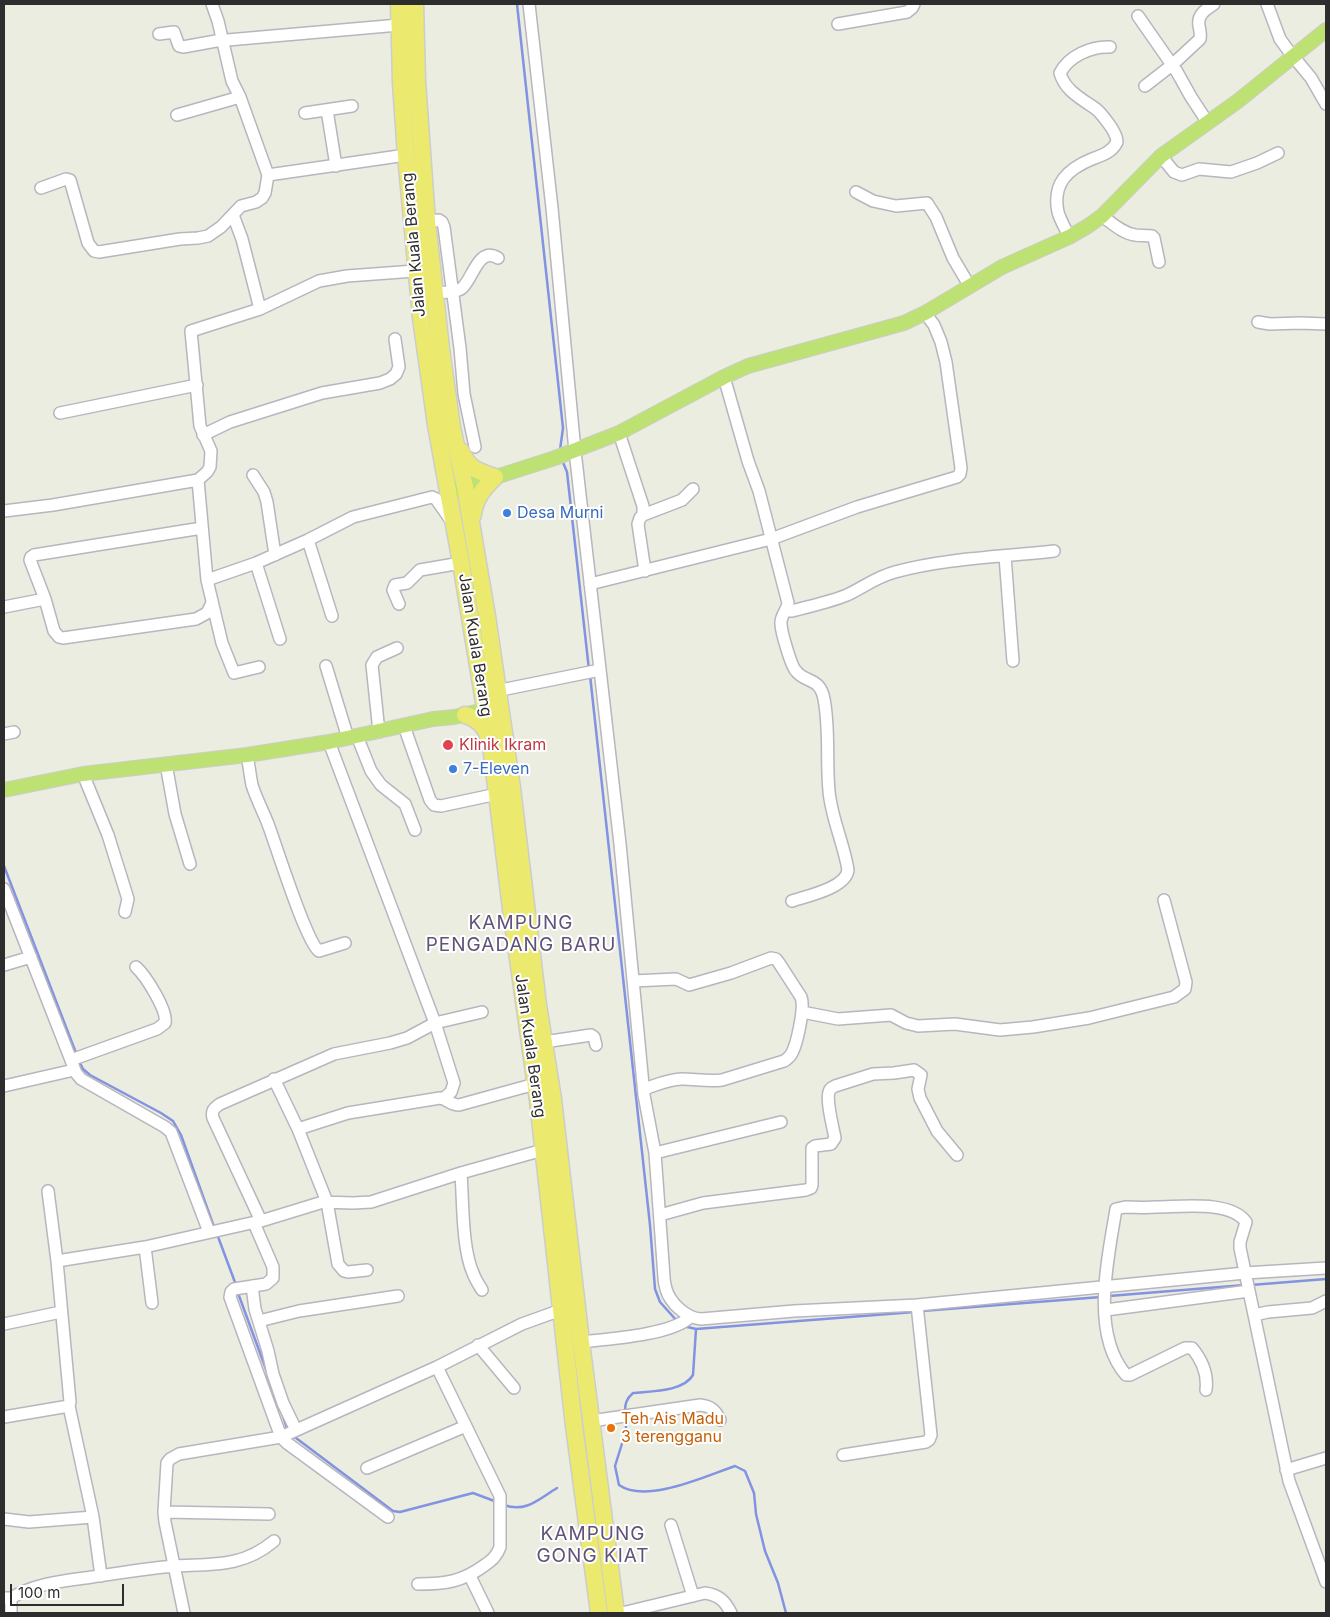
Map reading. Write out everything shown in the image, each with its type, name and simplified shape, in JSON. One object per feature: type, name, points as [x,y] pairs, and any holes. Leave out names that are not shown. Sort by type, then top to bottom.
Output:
[{"type":"highway","name":"Jalan Kuala Berang","points":[[399,4],[401,82],[415,271],[444,426],[449,492],[481,679],[495,701],[514,748],[512,788],[558,1138],[616,1613]]},
{"type":"highway","name":"Jalan Kuala Berang","points":[[415,4],[417,81],[435,293],[441,349],[456,395],[443,405],[446,420],[440,424],[444,426],[465,487],[487,616],[497,639],[495,701],[491,745],[535,1084],[574,1426],[599,1613]]},
{"type":"highway","points":[[444,426],[471,467],[476,471],[495,477],[483,488],[474,505],[475,545]]},
{"type":"highway","points":[[481,679],[481,690],[463,712],[476,719],[488,735],[491,745]]},
{"type":"main road","points":[[449,492],[573,452],[620,433],[748,366],[904,323],[925,313],[969,285],[1002,267],[1069,237],[1102,216],[1161,156],[1208,124],[1326,30]]},
{"type":"main road","points":[[4,790],[83,774],[247,755],[329,742],[463,712],[495,701]]},
{"type":"street","points":[[41,188],[66,179],[70,180],[88,243],[96,253],[208,236],[221,227],[241,206],[256,202],[262,198],[265,193],[268,175],[240,97],[232,81],[212,4]]},
{"type":"street","points":[[530,4],[552,208],[573,452],[590,584],[597,671],[620,844],[644,1089],[655,1153],[666,1289],[688,1319]]},
{"type":"street","points":[[838,24],[907,12],[914,4]]},
{"type":"street","points":[[1145,86],[1172,65],[1200,38],[1199,16],[1214,4]]},
{"type":"street","points":[[1267,4],[1280,38],[1311,78],[1326,104]]},
{"type":"street","points":[[1138,16],[1172,65],[1208,124]]},
{"type":"street","points":[[159,34],[174,32],[180,47],[222,41],[399,25]]},
{"type":"street","points":[[1069,237],[1058,212],[1062,181],[1065,175],[1077,165],[1110,151],[1117,142],[1117,138],[1105,118],[1071,91],[1062,80],[1060,73],[1068,63],[1085,52],[1102,47],[1110,47]]},
{"type":"street","points":[[177,115],[240,97]]},
{"type":"street","points":[[305,113],[352,106]]},
{"type":"street","points":[[327,110],[336,166]]},
{"type":"street","points":[[1161,156],[1174,172],[1182,175],[1199,169],[1231,172],[1278,153]]},
{"type":"street","points":[[268,175],[406,155]]},
{"type":"street","points":[[856,192],[873,201],[896,206],[927,203],[936,216],[953,258],[969,285]]},
{"type":"street","points":[[233,215],[242,238],[260,309]]},
{"type":"street","points":[[1102,216],[1122,231],[1135,235],[1152,236],[1159,262]]},
{"type":"street","points":[[428,222],[439,220],[444,227],[460,348],[456,395],[475,447]]},
{"type":"street","points":[[435,293],[458,290],[466,284],[482,259],[489,255],[494,255],[498,258]]},
{"type":"street","points":[[4,511],[53,505],[198,480],[210,467],[211,451],[200,426],[191,331],[260,309],[319,282],[347,276],[415,271]]},
{"type":"street","points":[[590,584],[771,539],[857,508],[957,478],[961,468],[946,362],[937,332],[925,313]]},
{"type":"street","points":[[1258,322],[1270,324],[1326,324]]},
{"type":"street","points":[[203,435],[230,422],[322,393],[380,383],[390,379],[396,374],[399,367],[395,339]]},
{"type":"street","points":[[441,349],[460,348]]},
{"type":"street","points":[[724,377],[748,461],[759,491],[788,603],[782,616],[781,626],[793,667],[800,675],[816,682],[823,694],[827,730],[829,797],[848,870],[844,879],[836,886],[792,901]]},
{"type":"street","points":[[60,413],[196,385]]},
{"type":"street","points":[[620,433],[643,506],[643,515]]},
{"type":"street","points":[[253,475],[264,492],[267,502],[275,555]]},
{"type":"street","points":[[198,480],[207,580],[222,642],[234,673],[259,667]]},
{"type":"street","points":[[645,571],[638,524],[640,518],[643,515],[682,500],[693,489]]},
{"type":"street","points":[[207,580],[275,555],[353,517],[432,496],[442,506],[455,526]]},
{"type":"street","points":[[202,528],[34,555],[30,560],[45,599],[54,631],[59,637],[63,638],[196,619],[207,612],[212,603]]},
{"type":"street","points":[[308,540],[332,616]]},
{"type":"street","points":[[785,611],[792,611],[846,595],[867,583],[901,570],[941,563],[1054,551]]},
{"type":"street","points":[[1005,556],[1013,661]]},
{"type":"street","points":[[399,604],[393,590],[395,586],[407,583],[420,570],[462,562]]},
{"type":"street","points":[[256,563],[280,639]]},
{"type":"street","points":[[4,607],[45,599]]},
{"type":"street","points":[[379,732],[372,666],[377,657],[397,648]]},
{"type":"street","points":[[326,666],[353,737],[371,771],[381,785],[405,804],[415,830]]},
{"type":"street","points":[[495,701],[597,671]]},
{"type":"street","points":[[404,726],[430,800],[434,805],[441,806],[497,794]]},
{"type":"street","points":[[298,1130],[348,1113],[444,1098],[451,1092],[454,1083],[435,1023],[329,742]]},
{"type":"street","points":[[247,755],[250,775],[256,794],[302,917],[315,946],[319,951],[345,943]]},
{"type":"street","points":[[166,764],[175,814],[190,864]]},
{"type":"street","points":[[83,774],[108,835],[128,899],[125,912]]},
{"type":"street","points":[[4,889],[76,1061],[81,1079],[171,1132],[214,1231]]},
{"type":"street","points":[[802,1012],[838,1019],[891,1015],[906,1023],[918,1026],[955,1024],[1000,1030],[1089,1018],[1174,997],[1185,989],[1186,982],[1164,900]]},
{"type":"street","points":[[4,965],[31,956]]},
{"type":"street","points":[[633,982],[676,979],[689,985],[731,973],[771,958],[776,959],[803,1003],[790,1058],[722,1080],[681,1079],[644,1089]]},
{"type":"street","points":[[4,1086],[76,1061],[157,1029],[165,1023],[165,1013],[147,980],[136,967]]},
{"type":"street","points":[[289,1434],[252,1354],[230,1297],[234,1289],[269,1283],[274,1273],[258,1222],[212,1118],[214,1108],[274,1079],[334,1054],[390,1043],[407,1038],[435,1023],[482,1012]]},
{"type":"street","points":[[544,1042],[591,1035],[594,1036],[596,1044]]},
{"type":"street","points":[[660,1215],[693,1204],[811,1188],[812,1148],[831,1144],[835,1138],[828,1093],[830,1089],[873,1074],[894,1074],[914,1070],[918,1072],[921,1075],[918,1089],[920,1098],[937,1131],[957,1155]]},
{"type":"street","points":[[274,1079],[298,1130],[327,1202],[338,1264],[340,1268],[348,1272],[367,1270]]},
{"type":"street","points":[[444,1098],[451,1104],[459,1105],[535,1084]]},
{"type":"street","points":[[655,1153],[781,1122]]},
{"type":"street","points":[[57,1261],[145,1247],[258,1222],[323,1202],[371,1202],[461,1173],[543,1150]]},
{"type":"street","points":[[461,1173],[466,1245],[472,1273],[482,1290]]},
{"type":"street","points":[[48,1191],[57,1261],[69,1406],[92,1517],[101,1576]]},
{"type":"street","points":[[1206,1390],[1206,1372],[1192,1348],[1185,1348],[1130,1375],[1126,1375],[1122,1371],[1108,1342],[1105,1298],[1116,1208],[1207,1207],[1227,1210],[1241,1216],[1246,1222],[1240,1248],[1286,1470],[1326,1582]]},
{"type":"street","points":[[145,1247],[152,1303]]},
{"type":"street","points":[[582,1342],[674,1328],[688,1319],[753,1316],[794,1311],[917,1311],[1105,1298],[1247,1283],[1326,1268]]},
{"type":"street","points":[[1105,1298],[1247,1283]]},
{"type":"street","points":[[248,1286],[283,1403],[289,1434],[287,1443],[388,1516]]},
{"type":"street","points":[[259,1321],[299,1311],[398,1296]]},
{"type":"street","points":[[1254,1315],[1312,1308],[1326,1301]]},
{"type":"street","points":[[184,1613],[164,1512],[167,1463],[174,1456],[289,1434],[437,1367],[522,1324],[561,1310]]},
{"type":"street","points":[[843,1455],[929,1440],[917,1311]]},
{"type":"street","points":[[4,1324],[61,1312]]},
{"type":"street","points":[[478,1345],[514,1388]]},
{"type":"street","points":[[418,1584],[440,1584],[470,1576],[497,1554],[500,1547],[500,1502],[437,1367]]},
{"type":"street","points":[[591,1420],[700,1405],[713,1409],[720,1420]]},
{"type":"street","points":[[4,1417],[69,1406]]},
{"type":"street","points":[[367,1468],[466,1426]]},
{"type":"street","points":[[1286,1470],[1326,1458]]},
{"type":"street","points":[[164,1512],[268,1514]]},
{"type":"street","points":[[4,1519],[29,1522],[92,1517]]},
{"type":"street","points":[[671,1525],[693,1596]]},
{"type":"street","points":[[12,1613],[7,1598],[41,1585],[175,1566],[218,1564],[242,1560],[274,1541]]},
{"type":"street","points":[[470,1576],[488,1613]]},
{"type":"street","points":[[622,1613],[705,1593],[719,1597],[726,1603],[731,1613]]},
{"type":"waterway","points":[[517,4],[563,428],[560,450]]},
{"type":"waterway","points":[[562,460],[567,472],[589,670]]},
{"type":"waterway","points":[[590,675],[650,1225],[655,1289],[660,1302],[677,1321]]},
{"type":"waterway","points":[[4,866],[76,1053]]},
{"type":"waterway","points":[[79,1061],[83,1069],[90,1075],[173,1121],[181,1135],[214,1227]]},
{"type":"waterway","points":[[217,1234],[236,1285]]},
{"type":"waterway","points":[[1251,1285],[1326,1279]]},
{"type":"waterway","points":[[1109,1296],[1245,1285]]},
{"type":"waterway","points":[[238,1293],[267,1372]]},
{"type":"waterway","points":[[922,1311],[1101,1297]]},
{"type":"waterway","points":[[683,1326],[696,1329],[914,1312]]},
{"type":"waterway","points":[[625,1413],[626,1402],[633,1393],[666,1390],[688,1381],[693,1375],[696,1329]]},
{"type":"waterway","points":[[282,1413],[288,1431]]},
{"type":"waterway","points":[[626,1418],[626,1431],[615,1466],[619,1485],[631,1490],[660,1490],[735,1466],[745,1471],[754,1493],[756,1514],[765,1551],[778,1583],[786,1613]]},
{"type":"waterway","points":[[292,1435],[393,1511],[400,1512],[473,1493],[497,1502]]},
{"type":"waterway","points":[[504,1505],[512,1507],[526,1506],[557,1488]]},
{"type":"place","name":"Desa Murni","points":[[507,513]]},
{"type":"place","name":"Klinik Ikram","points":[[448,745]]},
{"type":"place","name":"7-Eleven","points":[[453,769]]},
{"type":"place","name":"Teh Ais Madu 3 terengganu","points":[[611,1428]]},
{"type":"district","name":"KAMPUNG PENGADANG BARU","points":[[521,934]]},
{"type":"district","name":"KAMPUNG GONG KIAT","points":[[593,1545]]}]
